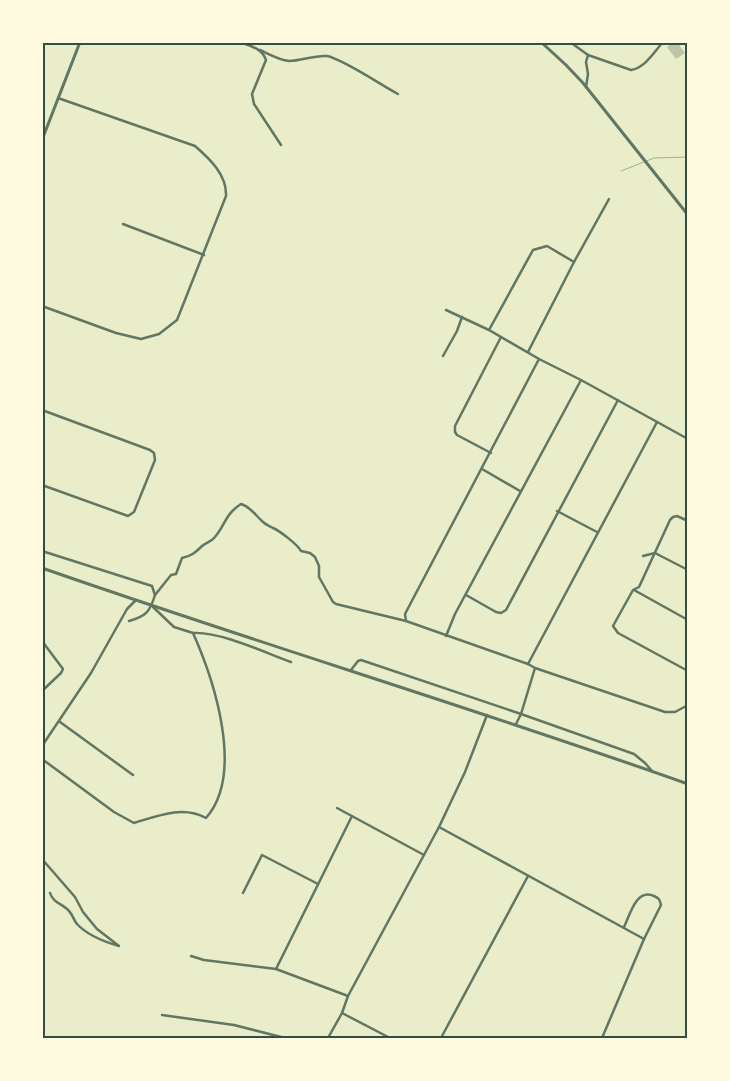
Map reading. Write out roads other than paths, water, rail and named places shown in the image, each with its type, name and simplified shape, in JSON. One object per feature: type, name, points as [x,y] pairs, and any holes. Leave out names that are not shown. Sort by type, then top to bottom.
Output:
[{"type":"street","points":[[42,140],[80,42]]},
{"type":"street","points":[[240,42],[289,61],[328,56],[350,66],[398,94]]},
{"type":"street","points":[[541,42],[566,64],[586,87],[688,214]]},
{"type":"street","points":[[570,42],[588,55],[631,70],[638,69],[662,42]]},
{"type":"street","points":[[260,50],[266,60],[252,94],[254,104],[281,145]]},
{"type":"street","points":[[586,87],[588,74],[586,62],[588,55]]},
{"type":"street","points":[[42,306],[141,339],[159,334],[177,320],[226,196],[226,186],[217,169],[195,146],[58,98]]},
{"type":"street","points":[[528,352],[609,199]]},
{"type":"street","points":[[123,224],[204,255]]},
{"type":"street","points":[[490,330],[533,250],[547,246],[574,262]]},
{"type":"street","points":[[446,310],[490,330],[539,359],[688,439]]},
{"type":"street","points":[[443,356],[462,317]]},
{"type":"street","points":[[491,453],[457,435],[455,426],[501,337]]},
{"type":"street","points":[[406,621],[405,614],[539,359]]},
{"type":"street","points":[[446,636],[455,614],[581,380]]},
{"type":"street","points":[[466,595],[496,612],[506,610],[618,400]]},
{"type":"street","points":[[42,410],[150,450],[154,453],[155,460],[134,512],[128,516],[42,485]]},
{"type":"street","points":[[528,664],[656,422]]},
{"type":"street","points":[[482,469],[520,491]]},
{"type":"street","points":[[129,621],[144,616],[149,611],[155,595],[171,575],[176,574],[182,558],[194,554],[202,546],[212,541],[233,509],[241,504],[250,508],[264,524],[273,527],[299,546],[301,551],[310,553],[315,557],[319,566],[319,577],[333,602],[345,607],[366,610],[406,621],[535,668],[665,712],[675,712],[688,705]]},
{"type":"street","points":[[558,511],[597,532]]},
{"type":"street","points":[[688,521],[677,516],[673,517],[639,587],[633,590],[613,626],[614,630],[688,671]]},
{"type":"street","points":[[42,551],[152,586],[155,595]]},
{"type":"street","points":[[643,556],[655,553],[688,570]]},
{"type":"street","points":[[42,568],[135,601],[516,724],[688,784]]},
{"type":"street","points":[[633,590],[688,620]]},
{"type":"street","points":[[42,746],[60,722],[91,673],[127,609],[135,601]]},
{"type":"street","points":[[152,606],[174,627],[233,641],[291,662]]},
{"type":"street","points":[[42,759],[114,812],[134,824],[162,814],[184,812],[199,814],[206,818],[213,810],[220,796],[225,759],[223,726],[203,655],[193,633]]},
{"type":"street","points":[[42,641],[62,669],[61,673],[42,691]]},
{"type":"street","points":[[351,670],[361,660],[521,714],[634,754],[653,772]]},
{"type":"street","points":[[516,724],[521,714],[535,668]]},
{"type":"street","points":[[328,1038],[342,1013],[348,996],[439,828],[465,772],[487,715]]},
{"type":"street","points":[[60,722],[133,775]]},
{"type":"street","points":[[337,808],[424,855]]},
{"type":"street","points":[[276,969],[352,816]]},
{"type":"street","points":[[439,828],[644,938]]},
{"type":"street","points":[[243,893],[262,855],[318,884]]},
{"type":"street","points":[[42,859],[75,897],[83,912],[97,929],[119,946],[106,942],[76,924],[70,911],[54,901],[50,893]]},
{"type":"street","points":[[441,1038],[528,876]]},
{"type":"street","points":[[602,1038],[644,938],[661,905],[660,900],[656,896],[646,894],[639,897],[624,927]]},
{"type":"street","points":[[191,956],[204,960],[276,969],[348,996]]},
{"type":"street","points":[[342,1013],[390,1038]]},
{"type":"street","points":[[162,1015],[234,1025],[285,1038]]},
{"type":"waterway","points":[[621,171],[654,158],[688,157]]}]
